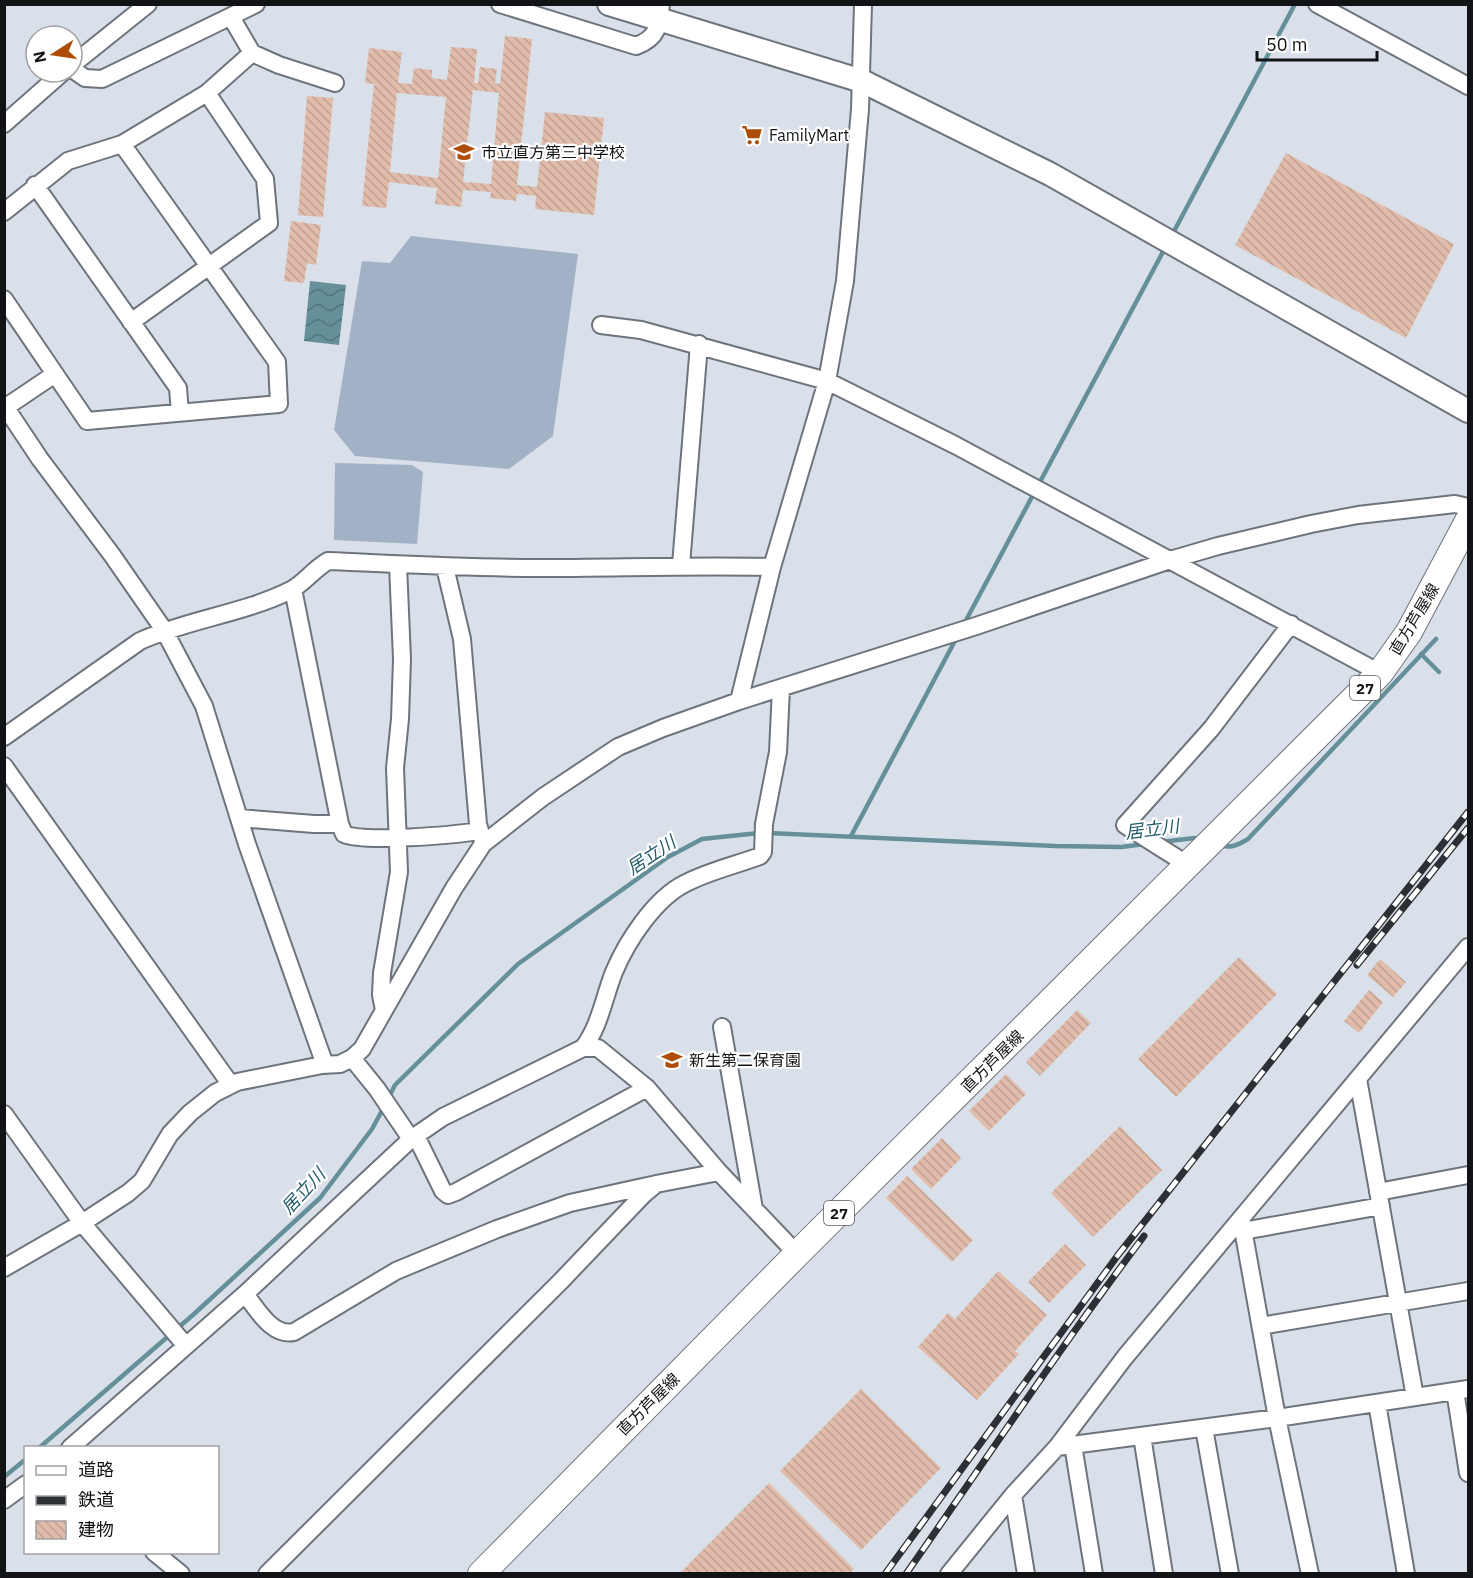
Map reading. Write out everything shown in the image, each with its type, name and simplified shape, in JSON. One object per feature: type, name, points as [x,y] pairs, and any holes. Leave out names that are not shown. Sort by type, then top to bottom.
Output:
[{"type":"main road","name":"直方芦屋線","points":[[481,1574],[1188,859],[1226,827],[1380,673],[1409,632],[1468,521]]},
{"type":"street","points":[[84,55],[148,4]]},
{"type":"street","points":[[84,77],[102,79],[256,4]]},
{"type":"street","points":[[500,4],[636,46],[647,42],[656,32],[655,13]]},
{"type":"street","points":[[609,4],[655,13],[862,81],[1050,174],[1468,411]]},
{"type":"street","points":[[739,701],[772,567],[827,381],[845,281],[862,81],[863,4]]},
{"type":"street","points":[[1317,4],[1468,86]]},
{"type":"street","points":[[231,17],[252,53],[335,83]]},
{"type":"street","points":[[4,212],[68,161],[122,144],[207,93],[252,53]]},
{"type":"street","points":[[4,124],[49,84]]},
{"type":"street","points":[[131,322],[269,223],[265,179],[207,93]]},
{"type":"street","points":[[4,299],[87,421],[279,404],[277,362],[122,144]]},
{"type":"street","points":[[35,185],[178,388],[180,413]]},
{"type":"street","points":[[601,326],[641,330],[699,344],[827,381],[1035,488],[1380,673]]},
{"type":"street","points":[[681,565],[699,344]]},
{"type":"street","points":[[55,374],[5,406],[164,630],[204,706],[239,818],[325,1065]]},
{"type":"street","points":[[4,1268],[82,1223],[128,1193],[142,1181],[170,1134],[190,1113],[215,1093],[237,1082],[340,1064],[352,1058],[362,1049],[481,837],[618,747],[739,701],[960,631],[1170,560],[1299,526],[1358,515],[1455,504],[1468,507]]},
{"type":"street","points":[[4,737],[140,641],[164,630],[235,612],[293,589],[328,561],[445,567],[681,565],[772,567]]},
{"type":"street","points":[[384,1010],[381,995],[382,973],[398,881],[399,837],[396,820],[395,768],[402,659],[398,564]]},
{"type":"street","points":[[445,567],[462,639],[481,837]]},
{"type":"street","points":[[293,589],[340,824],[344,834],[351,837],[461,834],[481,837]]},
{"type":"street","points":[[1188,859],[1125,825],[1211,729],[1291,624]]},
{"type":"street","points":[[583,1048],[592,1036],[614,972],[630,940],[657,905],[684,883],[760,856],[763,852],[764,824],[778,752],[781,688]]},
{"type":"street","points":[[4,766],[231,1085]]},
{"type":"street","points":[[239,818],[340,824]]},
{"type":"street","points":[[949,1574],[1013,1495],[1065,1446],[1125,1357],[1242,1224],[1358,1079],[1468,953]]},
{"type":"street","points":[[722,1027],[754,1209]]},
{"type":"street","points":[[72,1446],[183,1343],[245,1294],[413,1138],[443,1117],[583,1048],[598,1048],[647,1089],[719,1172],[797,1254]]},
{"type":"street","points":[[352,1058],[413,1138],[443,1191],[448,1195],[647,1089]]},
{"type":"street","points":[[1358,1079],[1415,1397]]},
{"type":"street","points":[[4,1114],[82,1223],[183,1343]]},
{"type":"street","points":[[245,1294],[276,1330],[286,1334],[294,1332],[396,1271],[487,1233],[570,1203],[719,1172]]},
{"type":"street","points":[[1242,1224],[1380,1199],[1468,1175]]},
{"type":"street","points":[[267,1574],[656,1184]]},
{"type":"street","points":[[1242,1224],[1277,1418],[1310,1574]]},
{"type":"street","points":[[1261,1326],[1468,1291]]},
{"type":"street","points":[[1065,1446],[1277,1418],[1462,1390],[1468,1473]]},
{"type":"street","points":[[1377,1403],[1406,1574]]},
{"type":"street","points":[[1204,1428],[1230,1574]]},
{"type":"street","points":[[1142,1436],[1164,1574]]},
{"type":"street","points":[[1065,1446],[1094,1574]]},
{"type":"street","points":[[4,1500],[24,1485]]},
{"type":"street","points":[[1013,1495],[1026,1574]]},
{"type":"street","points":[[156,1554],[181,1574]]},
{"type":"shaded area","points":[[411,236],[578,254],[553,436],[509,469],[355,456],[334,430],[362,261],[390,263]]},
{"type":"shaded area","points":[[335,463],[412,465],[423,472],[417,544],[334,540]]},
{"type":"water","points":[[310,281],[346,285],[339,345],[304,341]]},
{"type":"building","points":[[505,36],[532,39],[517,185],[537,187],[545,112],[604,118],[594,215],[535,209],[536,196],[517,194],[516,201],[490,198],[491,192],[463,190],[461,207],[435,204],[437,188],[389,182],[386,208],[362,206],[374,84],[365,83],[369,48],[402,52],[398,83],[412,84],[414,68],[432,70],[432,78],[447,80],[451,47],[477,49],[474,83],[478,83],[480,67],[497,69],[495,83],[500,84]],"holes":[[[473,90],[499,93],[491,184],[463,182]],[[397,93],[446,97],[438,178],[390,172]]]},
{"type":"building","points":[[307,96],[333,98],[323,217],[298,215]]},
{"type":"building","points":[[1286,153],[1454,244],[1406,338],[1235,245]]},
{"type":"building","points":[[291,221],[321,225],[316,265],[307,263],[304,283],[284,281]]},
{"type":"building","points":[[1239,957],[1277,994],[1176,1097],[1138,1059]]},
{"type":"building","points":[[1380,959],[1406,982],[1393,997],[1367,975]]},
{"type":"building","points":[[1369,990],[1383,1002],[1359,1033],[1344,1021]]},
{"type":"building","points":[[1077,1010],[1091,1023],[1040,1076],[1026,1062]]},
{"type":"building","points":[[1006,1074],[1026,1094],[989,1131],[969,1111]]},
{"type":"building","points":[[1120,1126],[1162,1170],[1093,1237],[1051,1193]]},
{"type":"building","points":[[942,1138],[961,1158],[931,1189],[911,1169]]},
{"type":"building","points":[[907,1176],[973,1240],[952,1262],[886,1198]]},
{"type":"building","points":[[1065,1244],[1086,1265],[1049,1303],[1028,1282]]},
{"type":"building","points":[[998,1271],[1047,1315],[1015,1351],[1019,1354],[977,1400],[918,1347],[948,1313],[955,1319]]},
{"type":"building","points":[[861,1389],[941,1468],[861,1550],[780,1471]]},
{"type":"building","points":[[769,1483],[854,1569],[849,1574],[683,1574],[681,1572]]},
{"type":"waterway","points":[[1172,235],[1295,4]]},
{"type":"waterway","points":[[964,624],[1165,248]]},
{"type":"waterway","points":[[851,836],[957,637]]},
{"type":"waterway","name":"居立川","points":[[1219,845],[1234,846],[1248,839],[1436,639]]},
{"type":"waterway","name":"居立川","points":[[1421,654],[1439,672]]},
{"type":"waterway","name":"居立川","points":[[388,1099],[395,1085],[518,964],[668,857],[702,839],[759,833]]},
{"type":"waterway","name":"居立川","points":[[768,833],[1055,846],[1121,847],[1146,844]]},
{"type":"waterway","name":"居立川","points":[[1160,842],[1195,838],[1202,840]]},
{"type":"waterway","name":"居立川","points":[[41,1446],[194,1314],[320,1198],[372,1129],[384,1107]]},
{"type":"waterway","name":"居立川","points":[[4,1477],[24,1461]]},
{"type":"railway","points":[[885,1574],[1118,1255],[1468,812]]},
{"type":"railway","points":[[1357,965],[1468,828]]},
{"type":"railway","points":[[906,1574],[1053,1361],[1144,1236]]},
{"type":"place","name":"FamilyMart","points":[[752,135]]},
{"type":"place","name":"市立直方第三中学校","points":[[464,152]]},
{"type":"place","name":"新生第二保育園","points":[[672,1060]]}]
